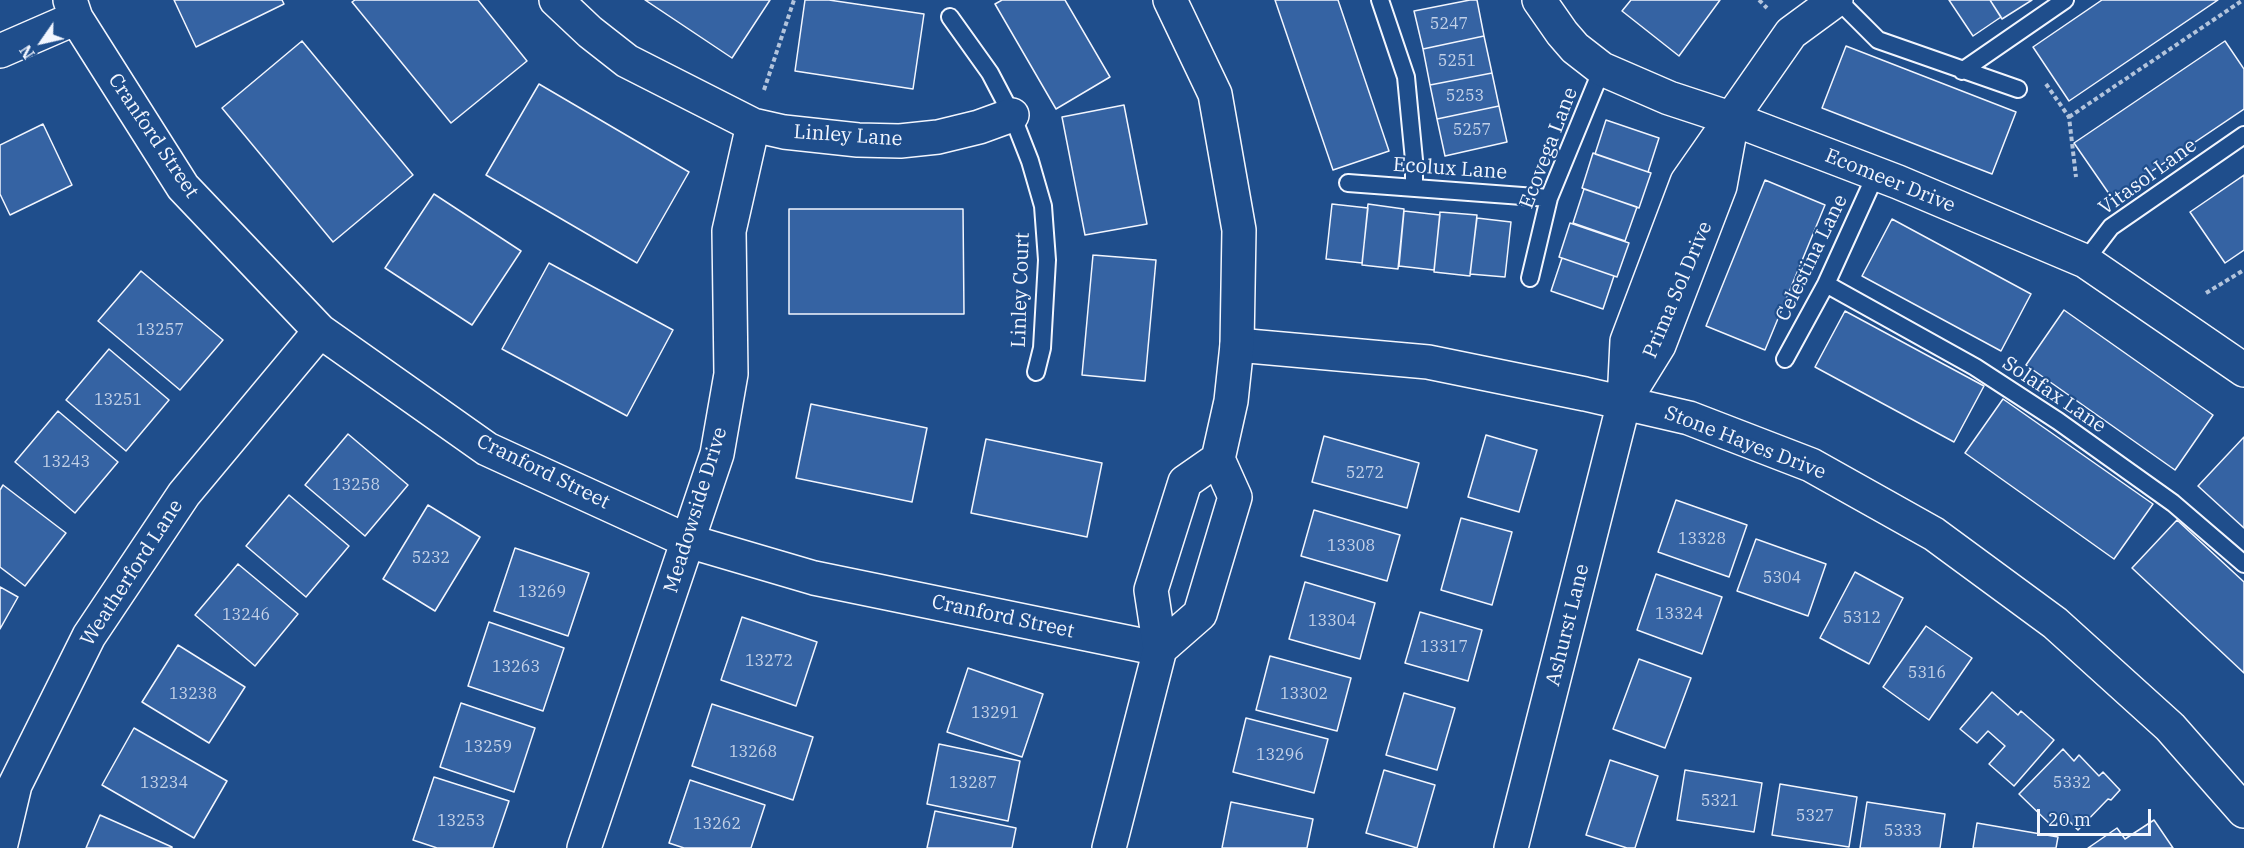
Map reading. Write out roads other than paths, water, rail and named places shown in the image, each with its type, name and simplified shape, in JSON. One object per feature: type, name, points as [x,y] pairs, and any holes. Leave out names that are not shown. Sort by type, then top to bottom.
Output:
[{"type":"street","name":"Linley Lane","points":[[556,0],[590,32],[627,61],[753,125],[784,132],[858,140],[900,141],[938,137],[979,127],[1012,115]]},
{"type":"street","points":[[1160,649],[1200,614],[1235,497],[1218,459],[1231,401],[1237,345],[1239,230],[1215,94],[1170,0]]},
{"type":"street","name":"Ecomeer Drive","points":[[1539,0],[1575,48],[1602,69],[1670,98],[1733,119],[1876,174],[2085,261],[2244,370]]},
{"type":"street","name":"Prima Sol Drive","points":[[1624,402],[1627,341],[1687,182],[1791,33],[1837,0]]},
{"type":"street","points":[[0,51],[73,9]]},
{"type":"street","name":"Cranford Street","points":[[73,9],[183,187],[320,331],[487,449],[688,541],[814,578],[1160,649]]},
{"type":"street","name":"Meadowside Drive","points":[[584,848],[717,454],[731,374],[729,231],[753,125]]},
{"type":"street","name":"Weatherford Lane","points":[[0,848],[15,785],[89,636],[184,494],[320,331]]},
{"type":"street","name":"Stone Hayes Drive","points":[[1237,345],[1428,362],[1624,402],[1689,418],[1811,465],[1934,534],[2055,623],[2170,727],[2244,811]]},
{"type":"street","name":"Ashurst Lane","points":[[1511,848],[1624,402]]},
{"type":"street","points":[[1109,848],[1160,649],[1151,590],[1185,482],[1218,459]]},
{"type":"lane","points":[[1380,0],[1406,77],[1414,160],[1414,187]]},
{"type":"lane","points":[[1837,0],[1878,40],[2018,89]]},
{"type":"lane","points":[[1962,71],[2065,0]]},
{"type":"lane","name":"Linley Court","points":[[950,17],[990,73],[1012,115],[1030,161],[1043,206],[1047,260],[1042,348],[1036,372]]},
{"type":"lane","name":"Ecovega Lane","points":[[1530,278],[1549,198],[1602,69]]},
{"type":"lane","name":"Vitasol Lane","points":[[2085,261],[2111,227],[2244,135]]},
{"type":"lane","name":"Celestina Lane","points":[[1785,359],[1826,284],[1876,174]]},
{"type":"lane","name":"Ecolux Lane","points":[[1348,183],[1549,198]]},
{"type":"lane","name":"Solafax Lane","points":[[1826,284],[1975,367],[2058,421],[2173,503],[2244,564]]}]
